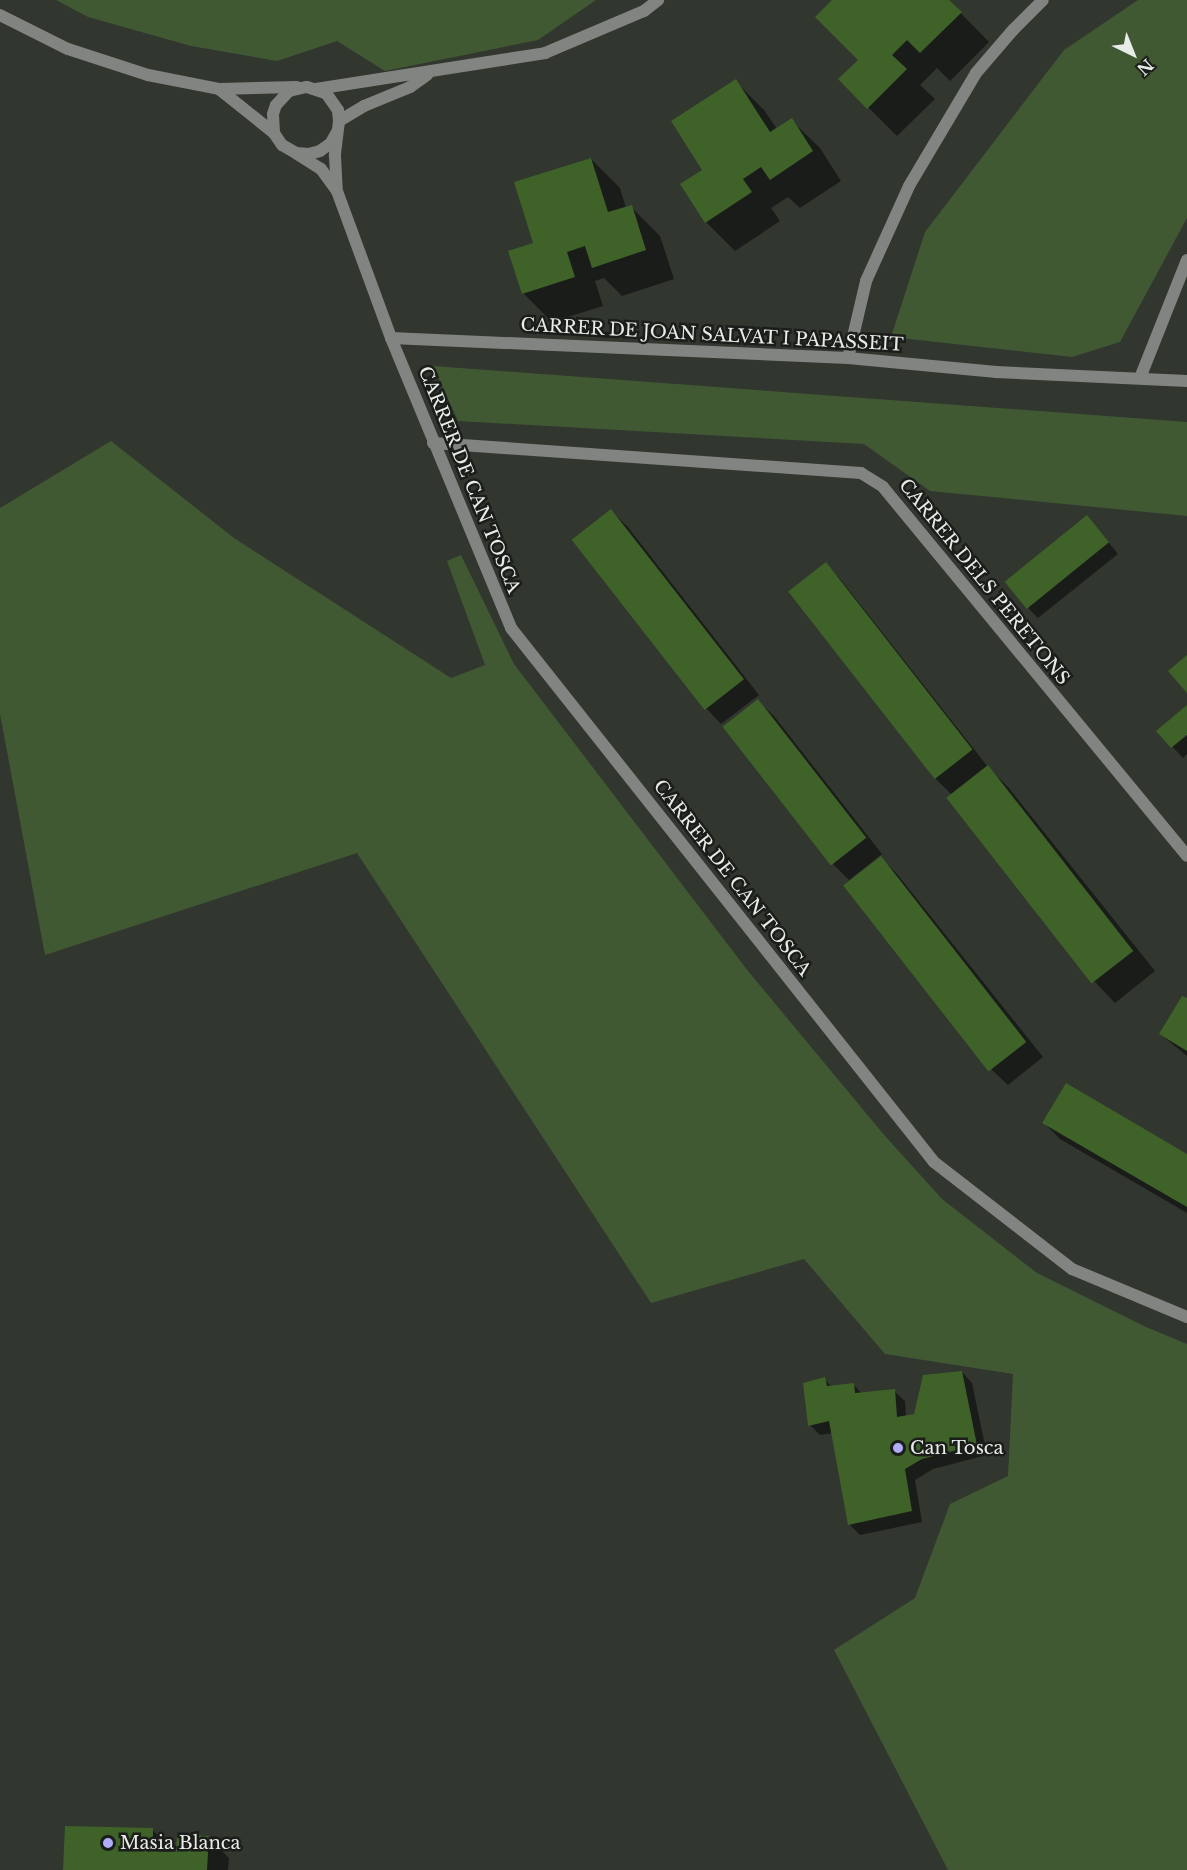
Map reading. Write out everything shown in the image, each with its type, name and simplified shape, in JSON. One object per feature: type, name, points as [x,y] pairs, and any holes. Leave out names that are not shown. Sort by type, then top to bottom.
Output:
[{"type":"street","points":[[274,133],[276,105],[289,92],[545,53],[644,11],[658,0]]},
{"type":"street","points":[[848,358],[866,280],[909,186],[976,73],[1043,0]]},
{"type":"street","points":[[0,15],[68,49],[148,75],[219,89],[312,88],[333,101],[338,126],[335,156],[337,192]]},
{"type":"street","points":[[296,153],[309,154],[321,151],[331,143],[338,126],[364,106],[410,87],[431,72]]},
{"type":"street","points":[[219,89],[274,133],[282,145],[321,169],[337,192],[391,338]]},
{"type":"street","points":[[1140,378],[1187,260]]},
{"type":"street","name":"CARRER DE JOAN SALVAT I PAPASSEIT","points":[[391,338],[848,358],[996,372],[1187,381]]},
{"type":"street","name":"CARRER DE CAN TOSCA","points":[[391,338],[511,628],[934,1162],[1072,1269],[1187,1317]]},
{"type":"street","name":"CARRER DELS PERETONS","points":[[433,443],[861,473],[883,487],[1187,856]]},
{"type":"green space","points":[[56,0],[596,0],[538,40],[385,71],[337,41],[277,61],[191,46],[88,17]]},
{"type":"green space","points":[[1138,0],[1187,0],[1187,218],[1120,342],[1072,357],[891,337],[925,232],[1064,50]]},
{"type":"green space","points":[[433,366],[1187,422],[1187,516],[930,491],[864,444],[458,421]]},
{"type":"green space","points":[[111,441],[234,538],[451,678],[485,665],[447,561],[461,555],[514,664],[748,971],[885,1136],[942,1199],[1037,1273],[1146,1327],[1187,1344],[1187,1870],[948,1870],[834,1650],[915,1598],[950,1504],[1008,1476],[1013,1374],[885,1354],[804,1259],[651,1303],[357,853],[45,955],[0,714],[0,508]]},
{"type":"building","points":[[832,0],[949,0],[962,12],[920,53],[907,40],[892,55],[907,69],[867,109],[838,79],[858,60],[815,17]]},
{"type":"building","points":[[736,79],[770,132],[792,118],[813,151],[770,180],[761,167],[743,179],[752,192],[705,223],[680,184],[702,170],[671,121]]},
{"type":"building","points":[[591,158],[608,212],[632,205],[646,250],[592,268],[585,246],[567,252],[575,277],[522,294],[508,251],[533,243],[514,182]]},
{"type":"building","points":[[611,509],[744,679],[705,710],[572,540]]},
{"type":"building","points":[[1087,515],[1109,542],[1027,609],[1005,582]]},
{"type":"building","points":[[826,562],[973,750],[935,779],[788,592]]},
{"type":"building","points":[[1187,655],[1187,693],[1168,671]]},
{"type":"building","points":[[758,699],[866,838],[831,865],[723,727]]},
{"type":"building","points":[[1187,705],[1187,735],[1171,748],[1156,731]]},
{"type":"building","points":[[988,765],[1133,951],[1092,984],[946,798]]},
{"type":"building","points":[[881,856],[1026,1042],[988,1072],[843,886]]},
{"type":"building","points":[[1182,996],[1187,998],[1187,1051],[1159,1034]]},
{"type":"building","points":[[1066,1083],[1187,1154],[1187,1207],[1042,1123]]},
{"type":"building","name":"Can Tosca","points":[[962,1371],[977,1445],[922,1459],[905,1469],[912,1511],[848,1525],[829,1421],[808,1426],[803,1383],[825,1377],[827,1386],[854,1383],[855,1393],[895,1389],[897,1417],[914,1414],[923,1375]]},
{"type":"building","name":"Masia Blanca","points":[[65,1826],[153,1828],[153,1851],[176,1852],[177,1835],[209,1836],[207,1870],[63,1870]]},
{"type":"place","name":"Can Tosca","points":[[898,1448]]},
{"type":"place","name":"Masia Blanca","points":[[108,1843]]}]
